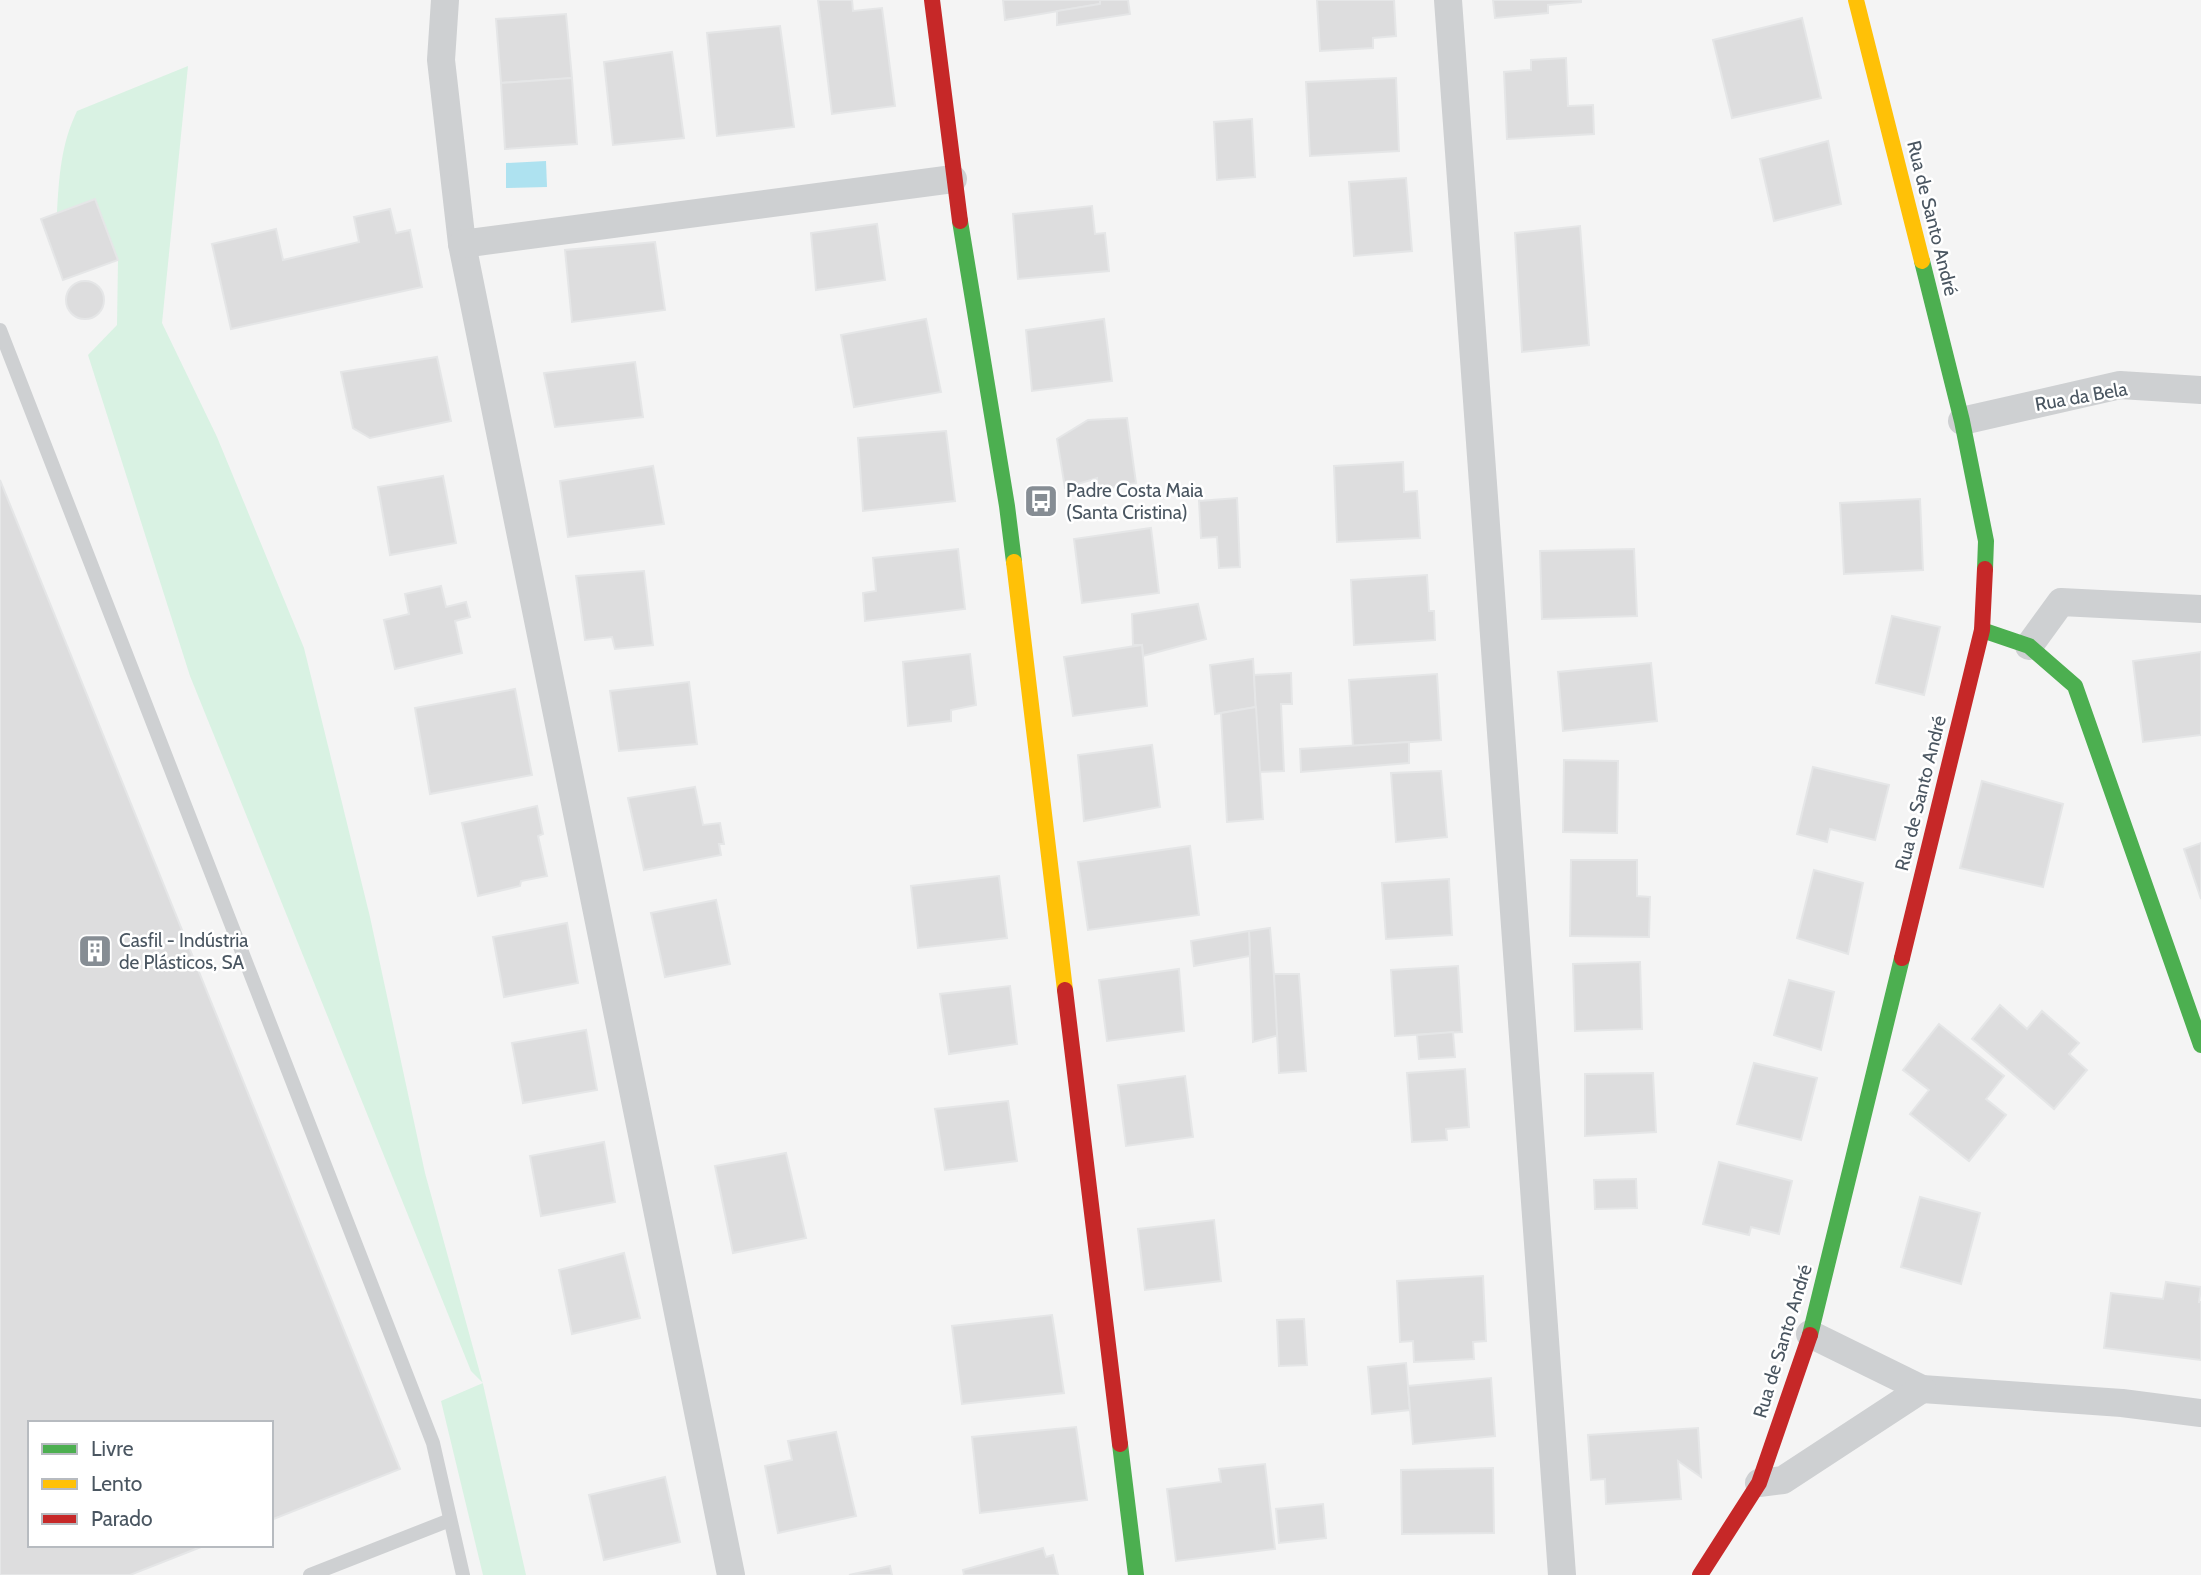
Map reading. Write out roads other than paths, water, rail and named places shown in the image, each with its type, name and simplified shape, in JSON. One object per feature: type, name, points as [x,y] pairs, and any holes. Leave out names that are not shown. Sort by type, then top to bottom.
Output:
[{"type":"street","points":[[445,0],[441,60],[462,244],[731,1575]]},
{"type":"street","points":[[932,0],[953,179],[1007,506],[1136,1575]]},
{"type":"street","points":[[1448,0],[1562,1575]]},
{"type":"street","name":"Rua de Santo André","points":[[1700,1575],[1759,1483],[1810,1334],[1982,630],[1986,541],[1962,421],[1856,0]]},
{"type":"street","points":[[462,244],[953,179]]},
{"type":"street","name":"Rua da Bela","points":[[1962,421],[2119,385],[2201,390]]},
{"type":"street","points":[[2029,646],[2061,602],[2201,609]]},
{"type":"street","points":[[1982,630],[2029,646],[2074,686],[2195,1008],[2201,1045]]},
{"type":"street","points":[[1810,1334],[1922,1389],[2122,1403],[2201,1413]]},
{"type":"street","points":[[1759,1483],[1783,1480],[1922,1389]]},
{"type":"lane","points":[[0,330],[433,1443],[463,1575]]},
{"type":"lane","points":[[310,1575],[450,1520]]},
{"type":"water","points":[[546,161],[547,187],[506,188],[506,163]]},
{"type":"place","name":"Padre Costa Maia (Santa Cristina)","points":[[1041,501]]},
{"type":"place","name":"Casfil - Indústria de Plásticos, SA","points":[[95,951]]}]
